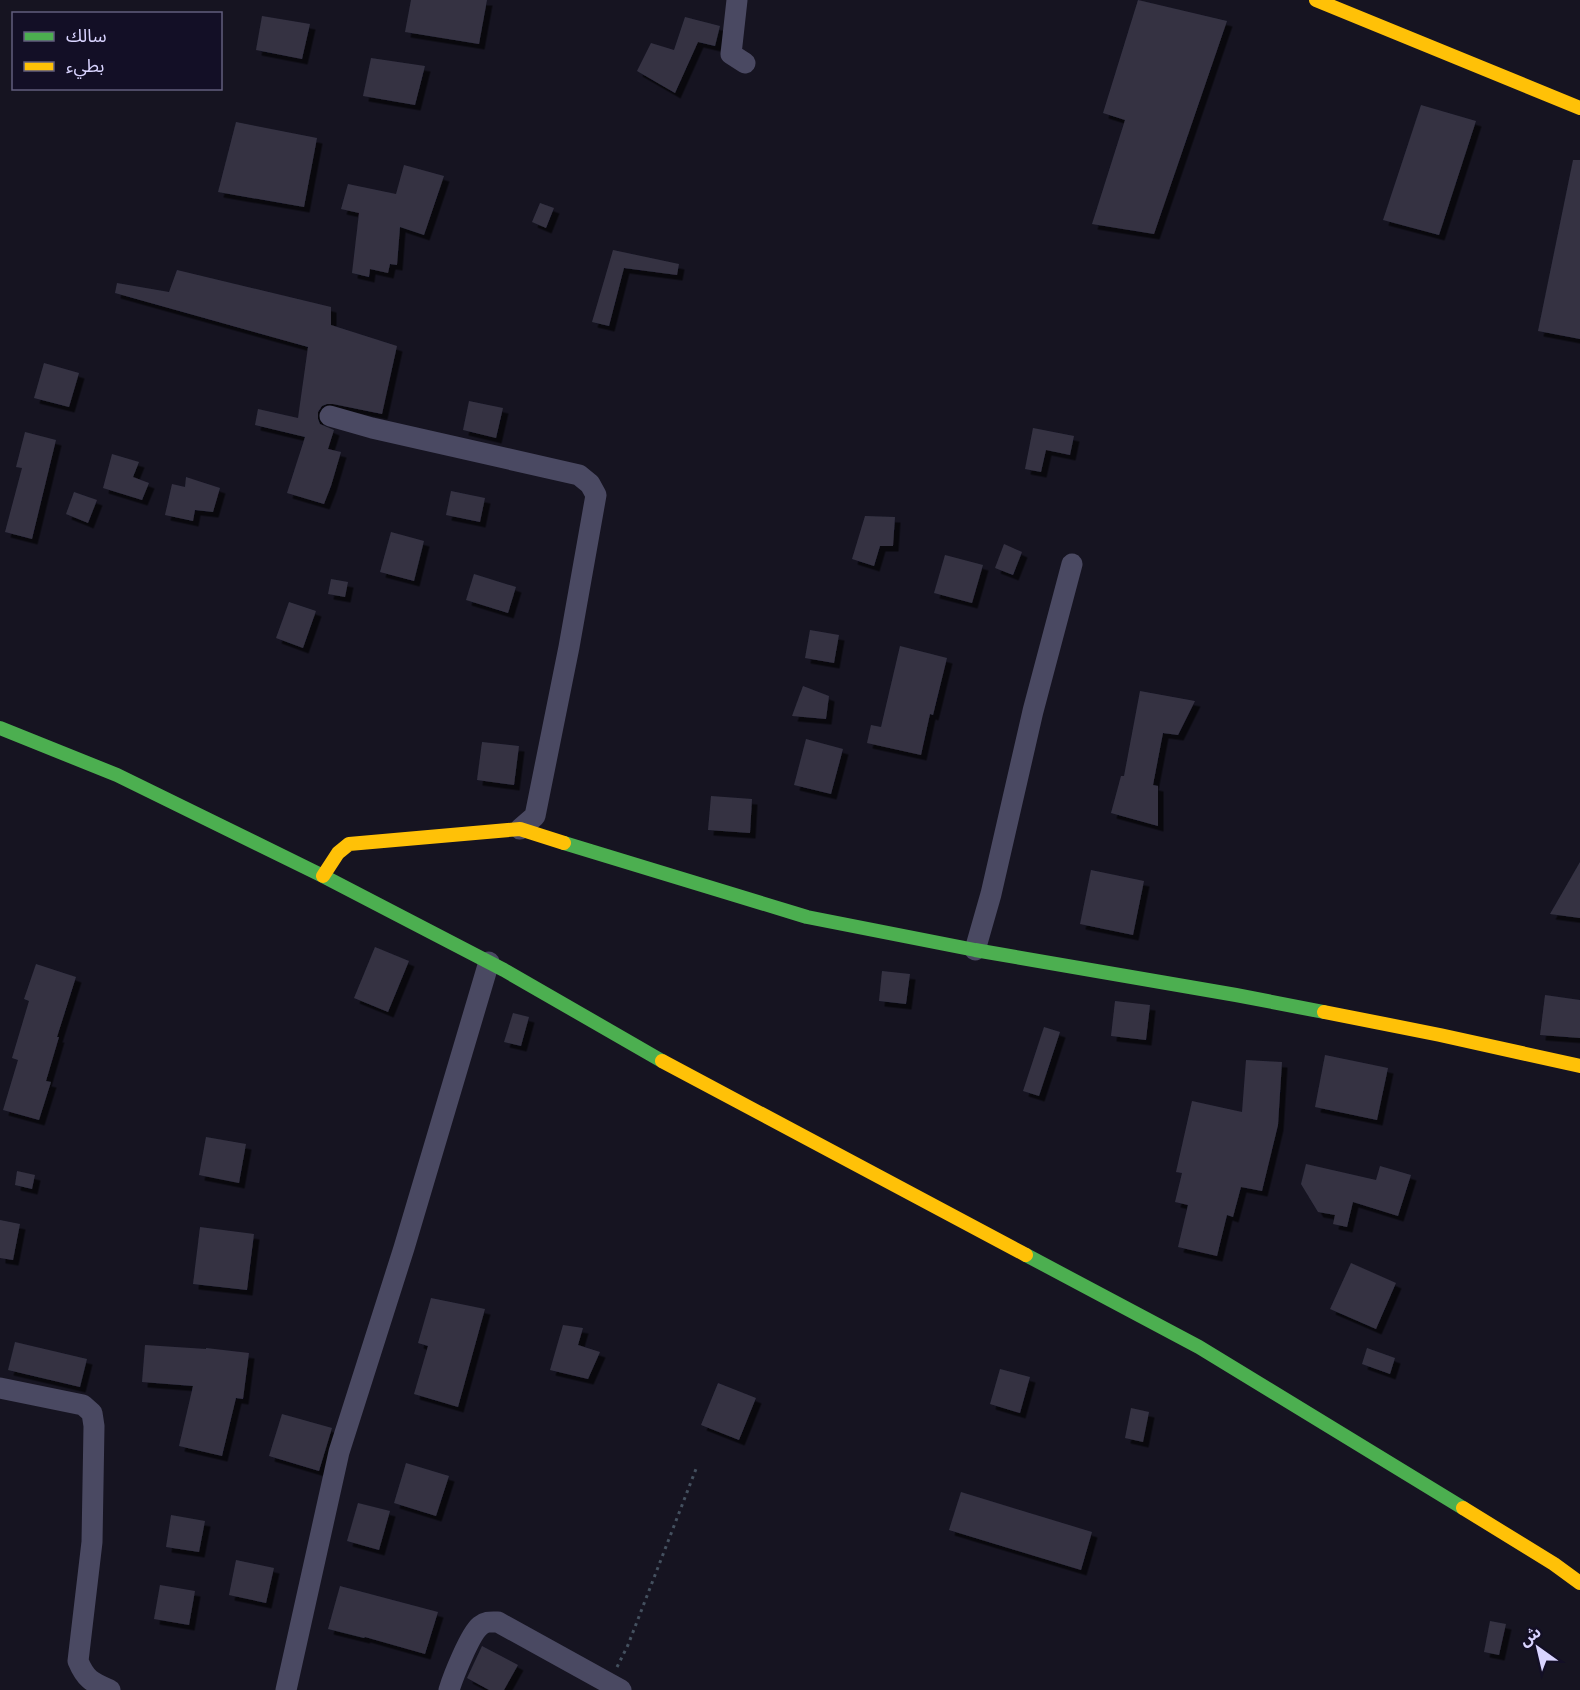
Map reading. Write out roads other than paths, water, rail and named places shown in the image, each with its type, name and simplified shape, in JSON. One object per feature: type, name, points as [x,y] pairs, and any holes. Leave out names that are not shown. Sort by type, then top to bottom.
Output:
[{"type":"street","points":[[737,0],[731,54],[745,63]]},
{"type":"street","points":[[1316,0],[1580,108]]},
{"type":"street","points":[[330,416],[372,428],[579,475],[590,484],[596,495],[569,647],[535,816],[520,829]]},
{"type":"street","points":[[975,950],[991,894],[1033,711],[1071,564]]},
{"type":"street","points":[[0,728],[117,775],[323,876],[489,962],[652,1056],[1199,1347],[1544,1558],[1580,1583]]},
{"type":"street","points":[[323,876],[338,853],[349,844],[520,829],[807,917],[975,950],[1236,995],[1440,1035],[1580,1066]]},
{"type":"street","points":[[286,1690],[339,1452],[404,1248],[489,962]]},
{"type":"street","points":[[0,1388],[83,1405],[92,1413],[94,1426],[92,1542],[78,1661],[91,1681],[110,1690]]},
{"type":"street","points":[[449,1690],[477,1628],[486,1622],[498,1622],[615,1686]]}]
